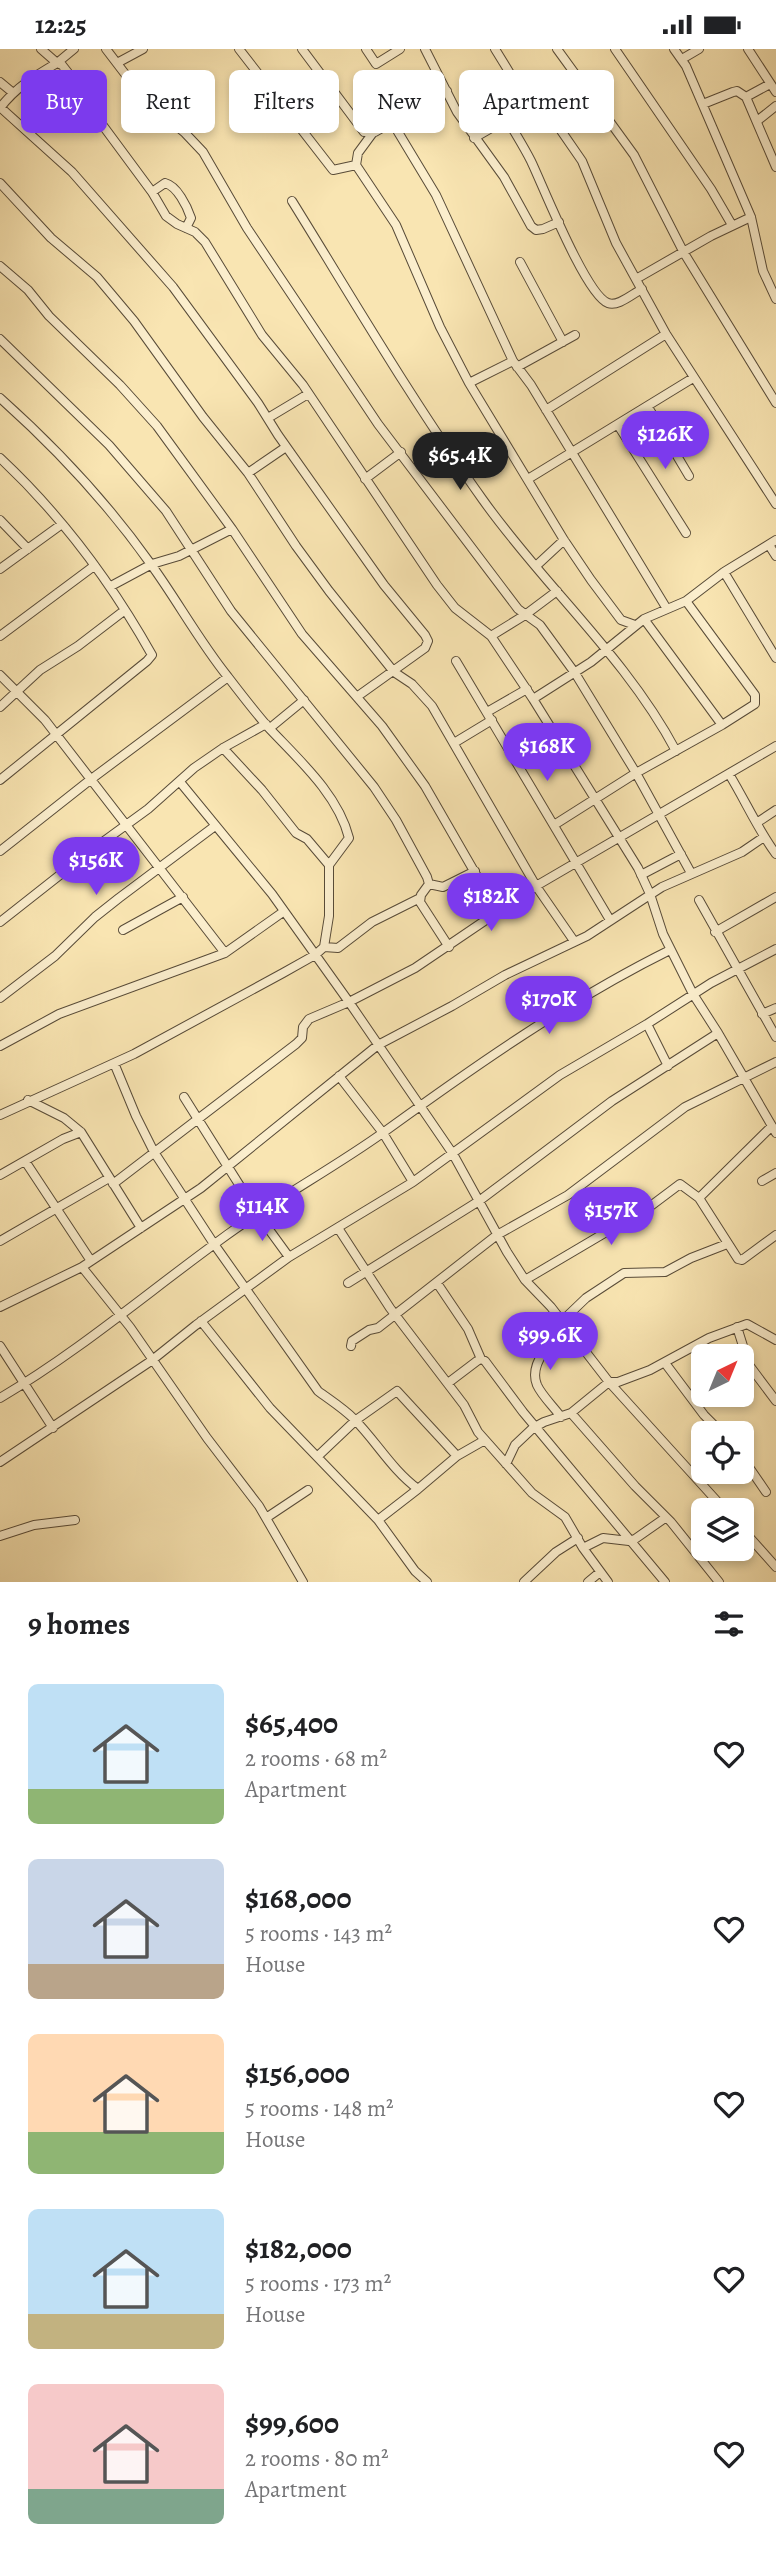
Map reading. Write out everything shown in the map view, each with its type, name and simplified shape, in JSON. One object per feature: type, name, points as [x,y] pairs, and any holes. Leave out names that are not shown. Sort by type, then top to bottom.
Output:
[{"type":"street","points":[[41,49],[65,67],[107,132],[170,220],[200,236],[205,242],[262,335],[285,361],[447,600],[491,636],[527,689],[641,875],[670,950],[693,994],[773,1125],[699,1198]]},
{"type":"street","points":[[74,49],[12,92],[0,108],[72,172],[173,287],[384,585],[428,641],[425,648],[358,696]]},
{"type":"street","points":[[106,49],[145,100],[185,133],[203,152],[247,228],[378,424],[525,615],[540,625],[575,673],[660,814],[691,873]]},
{"type":"street","points":[[117,63],[144,49]]},
{"type":"street","points":[[239,49],[306,132],[328,165],[333,170],[356,166]]},
{"type":"street","points":[[302,49],[360,128],[372,134],[358,153],[356,166],[396,225],[440,327],[469,383],[564,540],[616,615],[635,625]]},
{"type":"street","points":[[366,49],[376,64],[400,49]]},
{"type":"street","points":[[425,49],[457,112],[504,177],[531,226],[539,230],[559,222]]},
{"type":"street","points":[[495,49],[511,75],[528,83],[575,149],[590,178],[616,243],[666,334],[776,504]]},
{"type":"street","points":[[557,49],[634,155],[684,253],[776,403]]},
{"type":"street","points":[[615,49],[711,189],[732,225]]},
{"type":"street","points":[[674,49],[682,59],[703,104],[751,217],[763,271],[776,299]]},
{"type":"street","points":[[682,59],[699,49]]},
{"type":"street","points":[[748,49],[776,92]]},
{"type":"street","points":[[0,82],[12,92]]},
{"type":"street","points":[[746,97],[770,84]]},
{"type":"street","points":[[703,104],[737,91],[746,97],[776,167]]},
{"type":"street","points":[[757,121],[776,106]]},
{"type":"street","points":[[474,138],[507,119],[529,158],[582,271],[600,299],[611,304],[618,303],[642,289]]},
{"type":"street","points":[[398,133],[442,206],[460,252],[515,364],[667,609]]},
{"type":"street","points":[[0,183],[51,238],[89,270],[115,298],[248,473],[317,575],[394,672],[421,693],[454,743],[536,886],[574,941]]},
{"type":"street","points":[[152,192],[165,183],[173,187],[191,218],[186,228]]},
{"type":"street","points":[[292,201],[416,402],[482,500],[650,706],[676,751]]},
{"type":"street","points":[[636,279],[751,217]]},
{"type":"street","points":[[520,262],[563,342]]},
{"type":"street","points":[[0,266],[28,290],[49,316],[120,385],[157,426],[232,529],[302,634],[358,696],[425,786],[497,911]]},
{"type":"street","points":[[546,410],[666,334]]},
{"type":"street","points":[[469,383],[575,335]]},
{"type":"street","points":[[0,339],[126,463],[166,511],[231,611],[366,777],[396,820],[429,884]]},
{"type":"street","points":[[528,479],[693,378]]},
{"type":"street","points":[[268,418],[308,394]]},
{"type":"street","points":[[0,398],[90,486],[152,564],[210,654],[326,794],[347,829],[349,838],[329,865],[329,916],[324,947],[315,955],[114,1063],[0,1115]]},
{"type":"street","points":[[648,407],[689,476]]},
{"type":"street","points":[[618,425],[686,533]]},
{"type":"street","points":[[248,473],[286,447]]},
{"type":"street","points":[[365,479],[401,452]]},
{"type":"street","points":[[0,458],[30,486],[111,586],[152,655],[0,780]]},
{"type":"street","points":[[0,520],[28,549]]},
{"type":"street","points":[[0,569],[62,524]]},
{"type":"street","points":[[111,586],[152,564],[179,557],[232,529]]},
{"type":"street","points":[[536,566],[564,540]]},
{"type":"street","points":[[533,699],[606,651],[644,619],[686,601],[724,572],[772,543],[776,556]]},
{"type":"street","points":[[0,636],[94,566]]},
{"type":"street","points":[[724,572],[776,657]]},
{"type":"street","points":[[491,636],[557,591]]},
{"type":"street","points":[[555,825],[636,773],[755,704],[755,695],[686,601]]},
{"type":"street","points":[[0,707],[40,670],[78,646],[125,610]]},
{"type":"street","points":[[644,619],[722,725]]},
{"type":"street","points":[[456,661],[610,921]]},
{"type":"street","points":[[0,675],[32,706],[56,735],[225,953]]},
{"type":"street","points":[[0,851],[228,677]]},
{"type":"street","points":[[454,743],[527,689]]},
{"type":"street","points":[[0,922],[223,748],[268,726],[304,700]]},
{"type":"street","points":[[0,1241],[111,1181],[154,1151],[296,1044],[302,1038],[303,1027],[309,1019],[415,968],[536,886],[776,746]]},
{"type":"street","points":[[223,748],[262,790],[296,833],[307,839],[329,865]]},
{"type":"street","points":[[729,774],[776,854]]},
{"type":"street","points":[[180,782],[272,894],[349,1002],[453,1154],[525,1280],[565,1324],[610,1382],[714,1498]]},
{"type":"street","points":[[758,822],[776,810]]},
{"type":"street","points":[[0,998],[55,956],[94,917],[215,826]]},
{"type":"street","points":[[0,1307],[82,1267],[184,1199],[377,1045],[505,975],[587,936],[650,894],[742,852],[764,837]]},
{"type":"street","points":[[641,875],[681,854]]},
{"type":"street","points":[[429,884],[443,887],[475,871]]},
{"type":"street","points":[[324,947],[338,948],[372,922],[420,898],[429,884]]},
{"type":"street","points":[[122,930],[183,897]]},
{"type":"street","points":[[715,932],[776,897]]},
{"type":"street","points":[[420,898],[424,909],[449,947]]},
{"type":"street","points":[[699,900],[776,1037]]},
{"type":"street","points":[[0,1045],[59,1014],[225,953],[283,912]]},
{"type":"street","points":[[212,958],[213,939]]},
{"type":"street","points":[[0,1462],[151,1361],[289,1257],[413,1182],[534,1092],[693,994],[776,949]]},
{"type":"street","points":[[0,1398],[72,1353],[257,1213],[383,1133],[419,1105],[594,991],[670,950]]},
{"type":"street","points":[[762,1014],[776,1008]]},
{"type":"street","points":[[647,1024],[667,1066]]},
{"type":"street","points":[[348,1283],[479,1201],[612,1101],[718,1033]]},
{"type":"street","points":[[351,1346],[352,1341],[369,1330],[378,1328],[497,1235],[568,1195],[685,1107],[776,1062]]},
{"type":"street","points":[[114,1063],[154,1151],[214,1244],[318,1391],[340,1405],[356,1420],[383,1454],[418,1489]]},
{"type":"street","points":[[339,1076],[383,1133],[413,1182]]},
{"type":"street","points":[[184,1097],[257,1213],[289,1257]]},
{"type":"street","points":[[28,1100],[64,1118],[81,1132],[141,1228]]},
{"type":"street","points":[[0,1175],[81,1132]]},
{"type":"street","points":[[25,1161],[91,1261]]},
{"type":"street","points":[[762,1181],[776,1173]]},
{"type":"street","points":[[525,1280],[652,1205],[680,1184],[699,1198],[738,1259],[742,1260],[776,1235]]},
{"type":"street","points":[[338,1228],[394,1313],[448,1383],[485,1440],[540,1501],[565,1517],[608,1582]]},
{"type":"street","points":[[561,1417],[539,1390],[536,1369],[548,1345],[586,1298],[624,1273],[665,1272],[727,1244]]},
{"type":"street","points":[[82,1267],[130,1327],[151,1361],[170,1383],[266,1518],[303,1582]]},
{"type":"street","points":[[437,1283],[468,1329],[481,1359],[660,1580]]},
{"type":"street","points":[[201,1321],[270,1408],[378,1520],[415,1571],[427,1582]]},
{"type":"street","points":[[506,1464],[515,1445],[536,1427],[571,1413],[610,1382],[618,1382],[665,1363],[709,1338],[737,1327],[750,1324],[776,1340]]},
{"type":"street","points":[[737,1327],[749,1365],[776,1401]]},
{"type":"street","points":[[0,1346],[53,1427]]},
{"type":"street","points":[[448,1383],[481,1359]]},
{"type":"street","points":[[665,1363],[710,1421]]},
{"type":"street","points":[[318,1456],[356,1420],[397,1391],[457,1456]]},
{"type":"street","points":[[571,1413],[719,1582]]},
{"type":"street","points":[[378,1520],[457,1456],[485,1440]]},
{"type":"street","points":[[754,1474],[766,1492]]},
{"type":"street","points":[[266,1518],[308,1490]]},
{"type":"street","points":[[583,1548],[603,1538],[629,1541],[635,1539],[665,1518]]},
{"type":"street","points":[[0,1536],[34,1525],[75,1520]]},
{"type":"street","points":[[524,1582],[556,1552],[578,1538]]},
{"type":"street","points":[[754,1542],[776,1567]]},
{"type":"street","points":[[588,1582],[600,1572]]}]
